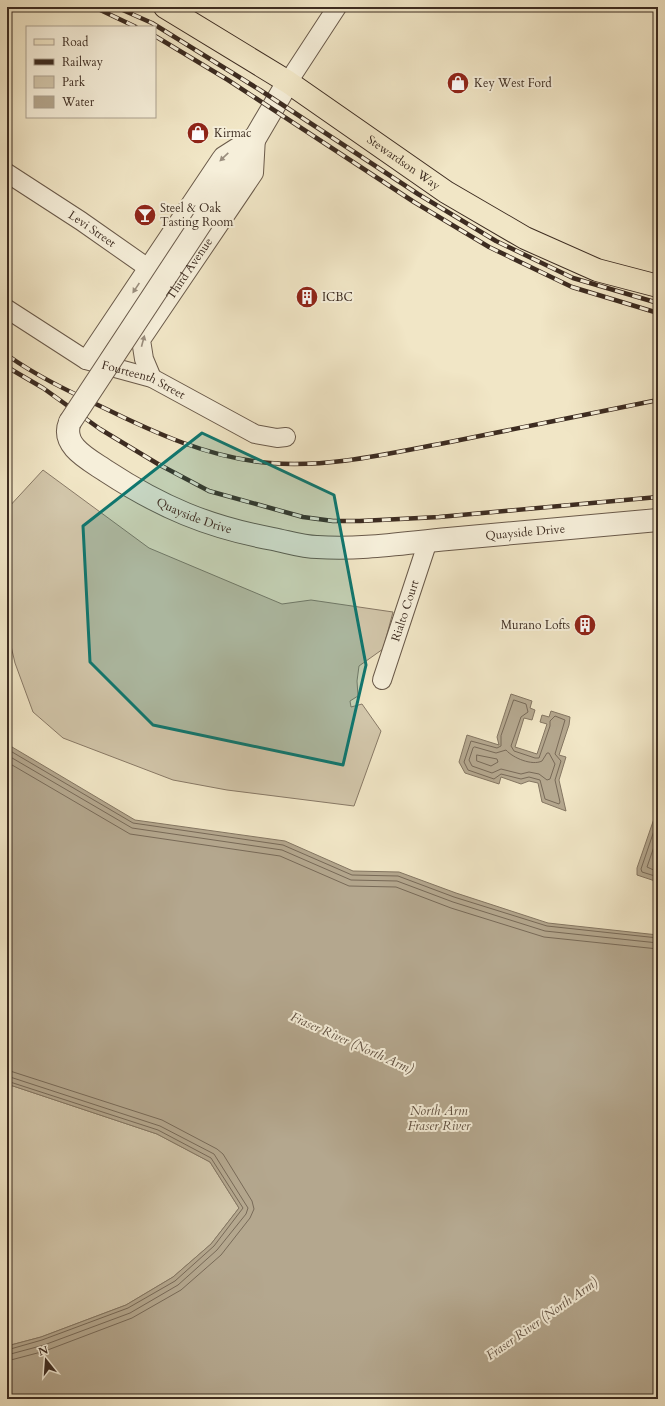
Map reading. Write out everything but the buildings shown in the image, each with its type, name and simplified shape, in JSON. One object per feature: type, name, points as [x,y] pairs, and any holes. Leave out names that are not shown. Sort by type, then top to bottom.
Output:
[{"type":"main road","name":"Stewardson Way","points":[[165,7],[288,82],[446,192],[525,238],[597,270],[658,286]]},
{"type":"street","points":[[288,82],[337,7]]},
{"type":"street","name":"Quayside Drive","points":[[288,82],[237,169],[70,422],[69,433],[72,444],[78,452],[131,487],[189,517],[240,533],[316,547],[379,547],[428,541],[658,520]]},
{"type":"street","points":[[86,360],[223,156],[256,135]]},
{"type":"street","name":"Third Avenue","points":[[152,378],[144,359],[141,340],[254,173],[256,135]]},
{"type":"street","name":"Levi Street","points":[[7,173],[81,221],[177,288]]},
{"type":"street","name":"Fourteenth Street","points":[[7,309],[86,360],[152,378],[254,434],[277,438],[286,437]]},
{"type":"street","name":"Rialto Court","points":[[382,680],[428,541]]},
{"type":"highlighted area","points":[[202,433],[334,495],[366,665],[343,765],[153,725],[90,662],[83,526]]},
{"type":"green space","points":[[43,470],[149,548],[282,604],[311,600],[393,612],[383,649],[359,666],[357,681],[358,696],[350,701],[351,707],[362,704],[381,731],[354,806],[227,790],[173,780],[63,738],[33,712],[15,663],[7,629],[7,509]]},
{"type":"green space","points":[[7,1084],[157,1134],[210,1162],[239,1208],[211,1244],[173,1277],[126,1305],[41,1337],[7,1346]]},
{"type":"water","points":[[511,694],[532,701],[530,708],[535,710],[532,720],[524,718],[515,747],[537,754],[547,724],[540,722],[542,715],[549,717],[551,711],[570,717],[569,725],[559,755],[566,757],[559,780],[566,811],[542,802],[538,783],[529,781],[521,784],[501,777],[499,784],[465,773],[459,762],[467,735],[499,745],[497,737]]},
{"type":"water","name":"North Arm Fraser River","points":[[7,744],[135,820],[285,841],[353,871],[399,872],[456,893],[548,923],[658,935],[658,1399],[7,1399],[7,1346],[41,1337],[126,1305],[173,1277],[211,1244],[239,1208],[210,1162],[157,1134],[7,1084]]},
{"type":"water","points":[[657,810],[658,882],[637,875],[637,868]]},
{"type":"railway","points":[[94,7],[134,26]]},
{"type":"railway","points":[[116,7],[152,23],[260,90],[418,194],[496,241],[573,278],[658,303]]},
{"type":"railway","points":[[156,37],[228,80],[414,202],[489,247],[572,287],[658,313]]},
{"type":"railway","points":[[7,355],[64,389],[162,435],[225,456],[270,463],[315,463],[383,455],[658,400]]},
{"type":"railway","points":[[7,367],[43,388],[100,429],[158,464],[209,491],[303,517],[333,521],[439,517],[658,497]]},
{"type":"place","name":"Key West Ford","points":[[458,83]]},
{"type":"place","name":"Kirmac","points":[[198,133]]},
{"type":"place","name":"Steel & Oak Tasting Room","points":[[145,215]]},
{"type":"place","name":"ICBC","points":[[307,297]]},
{"type":"place","name":"Murano Lofts","points":[[585,625]]},
{"type":"water label","name":"Fraser River (North Arm)","points":[[352,1043]]},
{"type":"water label","name":"Fraser River (North Arm)","points":[[542,1319]]}]
